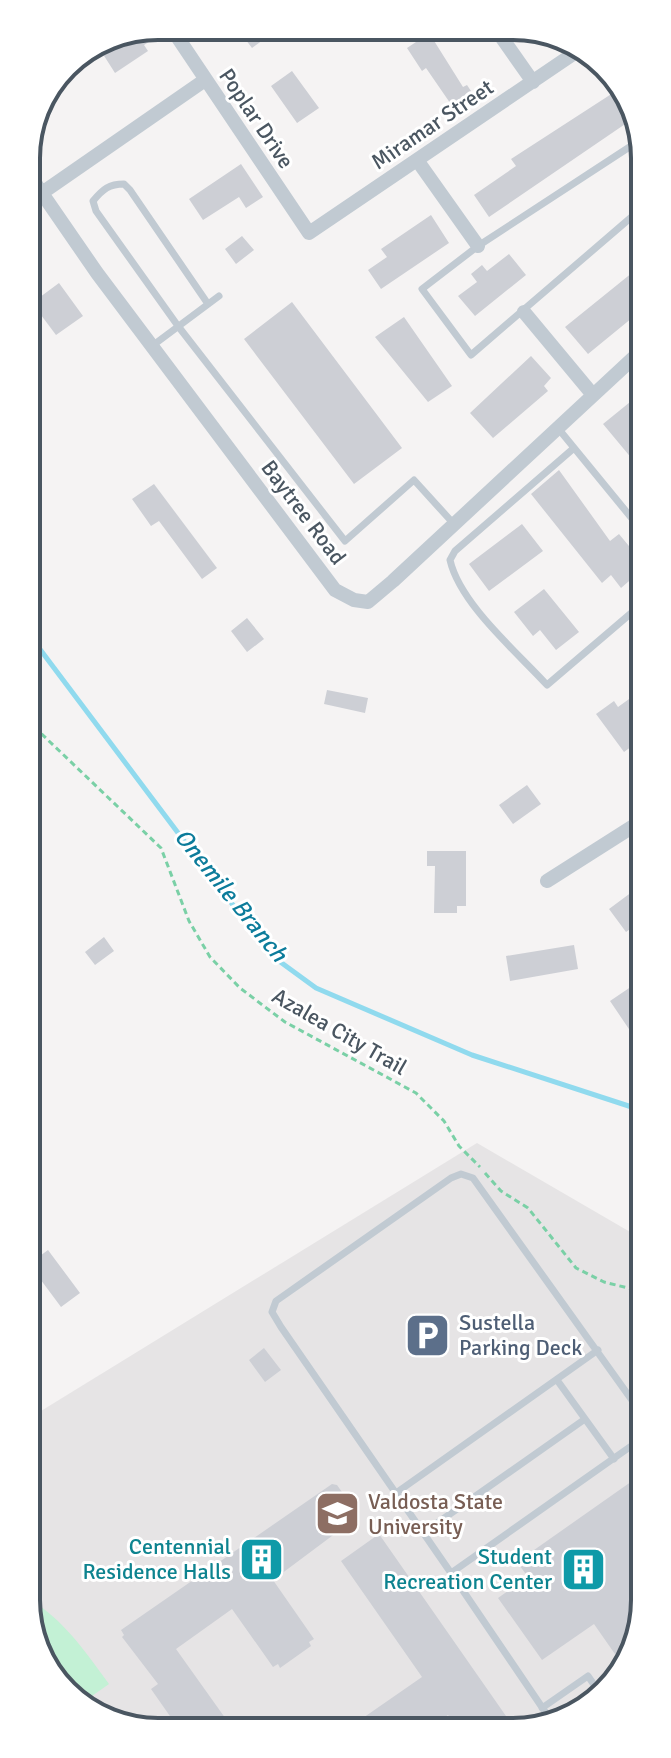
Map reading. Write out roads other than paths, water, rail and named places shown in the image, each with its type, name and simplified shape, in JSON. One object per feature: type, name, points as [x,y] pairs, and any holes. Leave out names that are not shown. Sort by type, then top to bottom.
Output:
[{"type":"street","name":"Poplar Drive","points":[[179,40],[309,233]]},
{"type":"street","points":[[503,40],[533,82]]},
{"type":"street","name":"Miramar Street","points":[[309,233],[571,56]]},
{"type":"street","points":[[42,193],[205,80]]},
{"type":"street","points":[[417,160],[478,246]]},
{"type":"street","name":"Baytree Road","points":[[40,190],[152,346],[335,590],[354,600],[368,602],[557,427],[631,363]]},
{"type":"street","points":[[524,312],[593,395]]},
{"type":"street","points":[[547,881],[631,828]]},
{"type":"lane","points":[[630,147],[478,246],[422,289],[471,355],[631,218]]},
{"type":"lane","points":[[208,304],[130,190],[124,184],[111,184],[101,192],[93,201],[96,211],[178,326],[345,541],[414,480],[453,523]]},
{"type":"lane","points":[[152,346],[219,296]]},
{"type":"lane","points":[[557,427],[631,517]]},
{"type":"lane","points":[[574,448],[455,551],[450,560],[453,571],[481,613],[547,685],[631,613]]},
{"type":"lane","points":[[546,1713],[272,1312],[276,1301],[461,1174],[473,1178],[488,1195],[631,1398]]},
{"type":"lane","points":[[396,1493],[598,1350]]},
{"type":"lane","points":[[557,1380],[614,1459]]},
{"type":"lane","points":[[423,1533],[585,1419]]},
{"type":"lane","points":[[451,1573],[631,1447]]},
{"type":"lane","points":[[542,1708],[588,1676],[595,1685]]},
{"type":"waterway","name":"Onemile Branch","points":[[40,649],[224,894],[279,961],[316,988],[472,1055],[631,1107]]},
{"type":"place","name":"Sustella Parking Deck","points":[[428,1335]]},
{"type":"place","name":"Valdosta State University","points":[[337,1514]]},
{"type":"place","name":"Centennial Residence Halls","points":[[262,1559]]},
{"type":"place","name":"Student Recreation Center","points":[[583,1569]]}]
